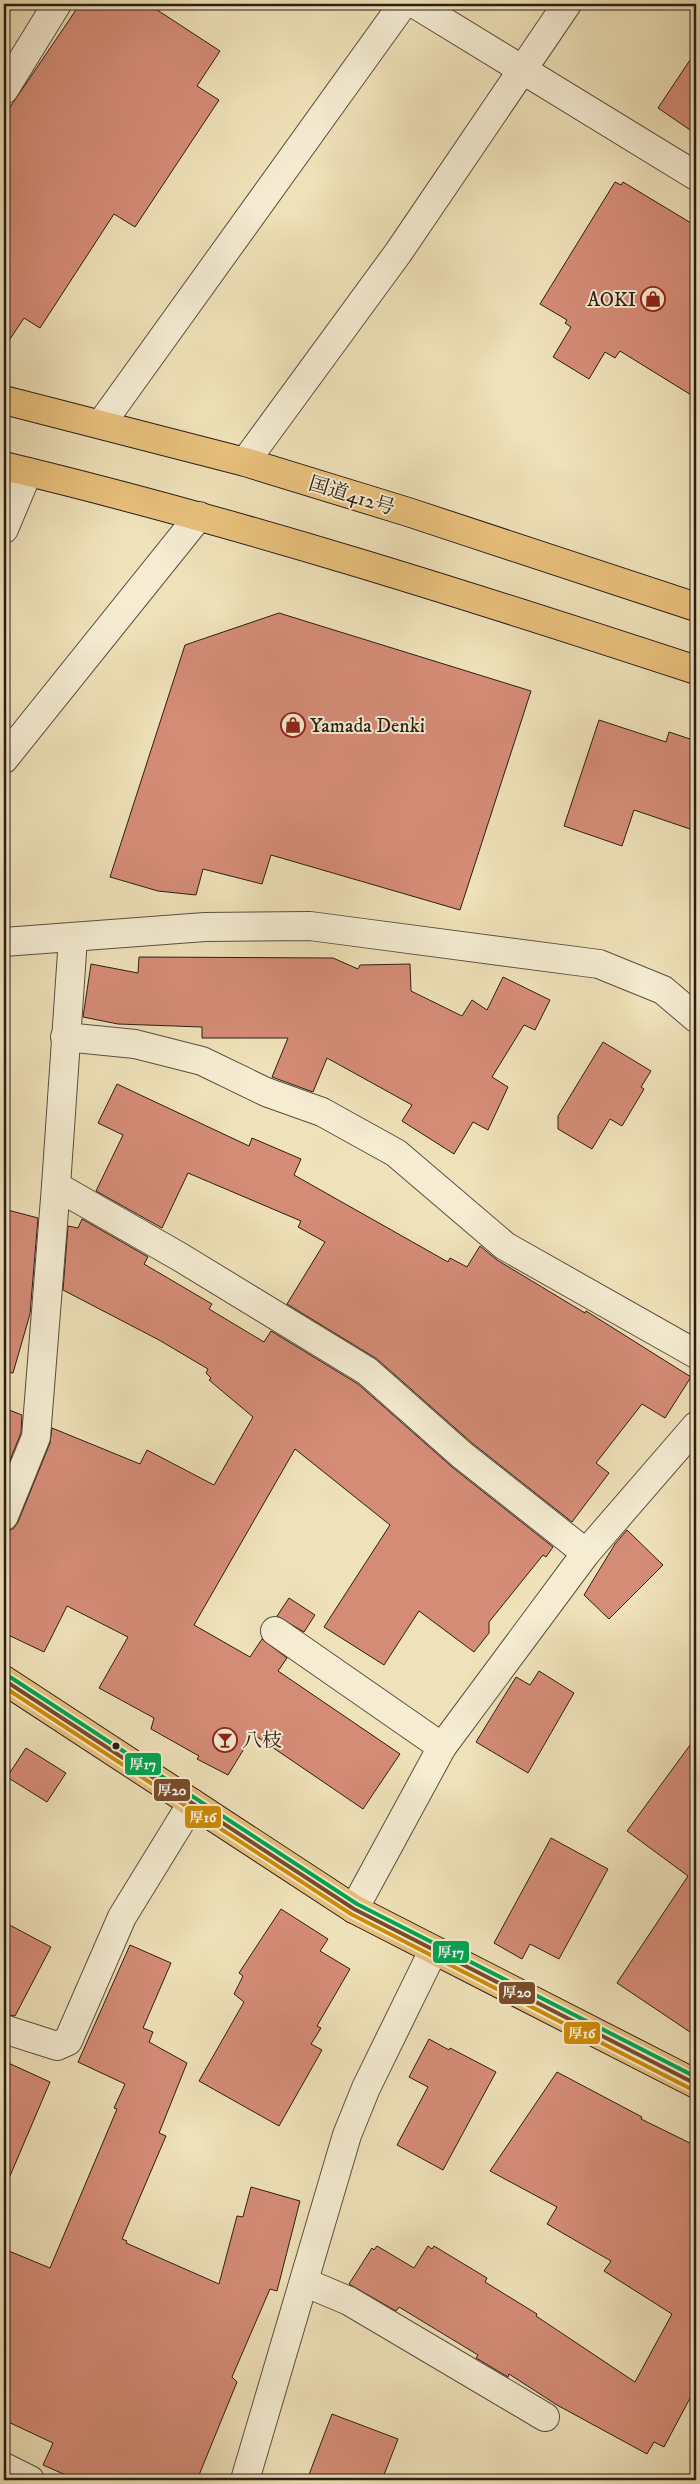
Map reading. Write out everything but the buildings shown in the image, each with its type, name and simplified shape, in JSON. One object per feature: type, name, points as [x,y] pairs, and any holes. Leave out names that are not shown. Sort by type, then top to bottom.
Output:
[{"type":"main road","name":"国道412号","points":[[4,400],[245,462],[408,512],[696,607]]},
{"type":"main road","points":[[16,469],[199,516],[389,570],[696,670]]},
{"type":"main road","points":[[4,1680],[354,1908],[433,1951],[696,2084]]},
{"type":"street","points":[[4,90],[57,4]]},
{"type":"street","points":[[101,424],[403,4]]},
{"type":"street","points":[[415,4],[696,176]]},
{"type":"street","points":[[245,462],[398,253],[567,4]]},
{"type":"street","points":[[4,530],[16,469]]},
{"type":"street","points":[[4,759],[199,516]]},
{"type":"street","points":[[4,942],[205,927],[310,926],[599,964],[663,990],[696,1018]]},
{"type":"street","points":[[4,1516],[36,1437],[56,1186],[72,938]]},
{"type":"street","points":[[65,1037],[135,1044],[202,1061],[266,1092],[322,1112],[396,1153],[505,1246],[696,1354]]},
{"type":"street","points":[[56,1186],[180,1257],[367,1372],[462,1455],[586,1553]]},
{"type":"street","points":[[354,1908],[442,1747],[586,1553],[696,1426]]},
{"type":"street","points":[[275,1631],[442,1747]]},
{"type":"street","points":[[4,2029],[57,2046],[68,2042],[122,1917],[192,1803]]},
{"type":"street","points":[[245,2480],[347,2134],[366,2088],[433,1951]]},
{"type":"street","points":[[304,2282],[349,2301],[545,2416]]},
{"type":"street","points":[[4,2467],[30,2480]]},
{"type":"transit line","name":"厚17","points":[[7,1675],[357,1904],[696,2077]]},
{"type":"transit line","name":"厚20","points":[[4,1680],[354,1909],[696,2084]]},
{"type":"transit line","name":"厚16","points":[[4,1687],[351,1914],[693,2090]]},
{"type":"place","name":"AOKI","points":[[653,299]]},
{"type":"place","name":"Yamada Denki","points":[[293,725]]},
{"type":"place","name":"八枝","points":[[225,1740]]}]
